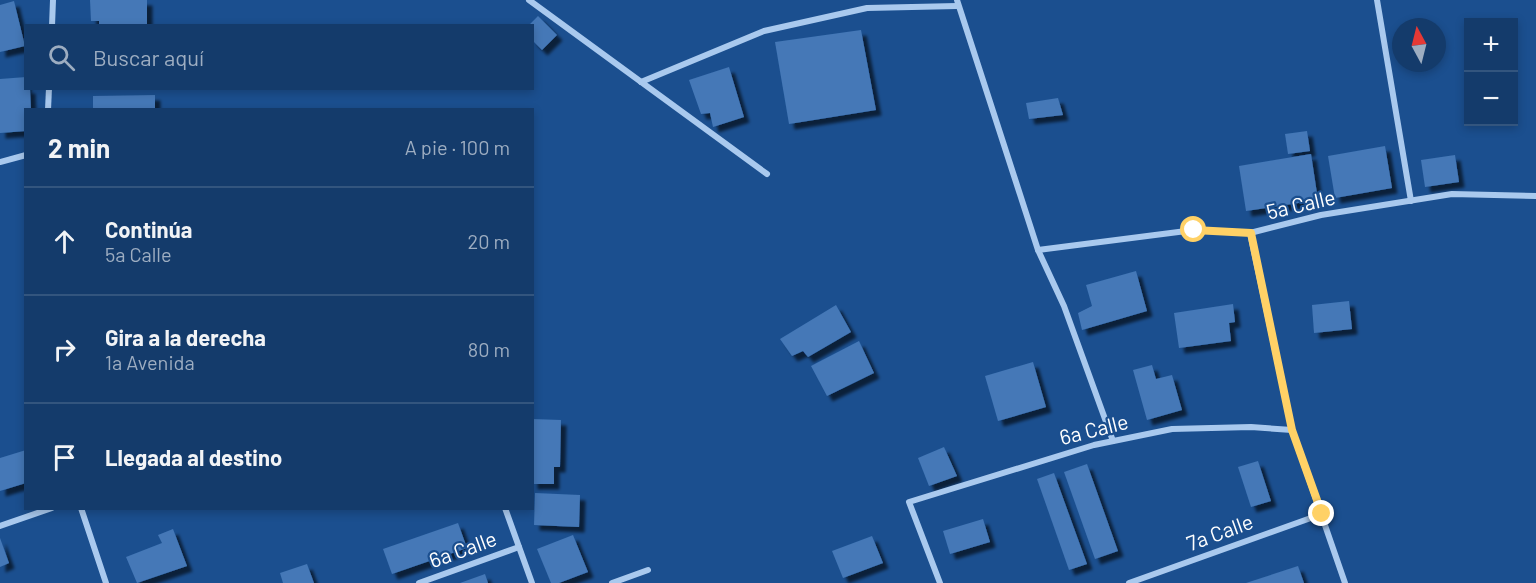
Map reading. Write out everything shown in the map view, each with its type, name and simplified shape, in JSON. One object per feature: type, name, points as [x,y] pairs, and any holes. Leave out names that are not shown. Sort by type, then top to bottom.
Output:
[{"type":"street","points":[[52,24],[53,0]]},
{"type":"street","points":[[529,0],[767,174]]},
{"type":"street","points":[[865,0],[867,8]]},
{"type":"street","points":[[1377,0],[1411,201]]},
{"type":"street","points":[[642,82],[764,31],[867,8],[957,3],[1038,250],[1064,306],[1113,441]]},
{"type":"street","points":[[48,108],[49,90]]},
{"type":"street","points":[[0,162],[24,156]]},
{"type":"street","name":"5a Calle","points":[[1038,250],[1194,230],[1251,233],[1321,215],[1452,194],[1536,196]]},
{"type":"street","points":[[1251,233],[1292,430],[1345,583]]},
{"type":"street","name":"6a Calle","points":[[940,583],[909,502],[1113,441],[1172,429],[1251,427],[1292,430]]},
{"type":"street","points":[[0,526],[46,510]]},
{"type":"street","points":[[82,510],[106,583]]},
{"type":"street","points":[[506,510],[532,583]]},
{"type":"street","name":"7a Calle","points":[[1129,583],[1322,514]]},
{"type":"street","name":"6a Calle","points":[[419,583],[519,547]]},
{"type":"street","points":[[612,583],[648,570]]},
{"type":"building","points":[[90,0],[147,0],[147,24],[99,24],[99,21],[91,21]]},
{"type":"building","points":[[14,1],[24,46],[0,52],[0,5]]},
{"type":"building","points":[[538,16],[557,35],[542,50],[534,42],[534,24],[530,24]]},
{"type":"building","points":[[861,30],[876,110],[789,124],[775,42]]},
{"type":"building","points":[[729,67],[744,117],[713,127],[710,113],[701,114],[689,80]]},
{"type":"building","points":[[24,77],[24,90],[30,90],[31,108],[24,108],[24,131],[0,133],[0,79]]},
{"type":"building","points":[[155,95],[155,108],[93,108],[93,96]]},
{"type":"building","points":[[1058,98],[1063,115],[1029,119],[1026,103]]},
{"type":"building","points":[[1307,131],[1310,151],[1288,154],[1285,134]]},
{"type":"building","points":[[1385,146],[1392,188],[1335,198],[1328,156]]},
{"type":"building","points":[[1311,154],[1318,200],[1246,211],[1239,166]]},
{"type":"building","points":[[1455,155],[1459,182],[1425,187],[1421,160]]},
{"type":"building","points":[[1136,271],[1147,311],[1082,330],[1078,313],[1092,306],[1086,285]]},
{"type":"building","points":[[1349,301],[1352,329],[1314,333],[1312,305]]},
{"type":"building","points":[[1233,304],[1235,322],[1229,323],[1231,341],[1179,348],[1174,313]]},
{"type":"building","points":[[836,305],[851,332],[808,357],[803,351],[792,356],[780,339]]},
{"type":"building","points":[[859,341],[874,373],[827,396],[811,366]]},
{"type":"building","points":[[1033,362],[1046,407],[998,421],[985,376]]},
{"type":"building","points":[[1152,365],[1156,379],[1172,375],[1182,410],[1147,420],[1133,370]]},
{"type":"building","points":[[534,419],[561,420],[560,467],[554,467],[554,484],[534,484]]},
{"type":"building","points":[[944,447],[957,476],[929,486],[918,458]]},
{"type":"building","points":[[24,451],[24,484],[0,491],[0,458]]},
{"type":"building","points":[[1258,461],[1271,501],[1251,507],[1238,467]]},
{"type":"building","points":[[1087,464],[1118,551],[1095,559],[1064,472]]},
{"type":"building","points":[[1054,473],[1087,564],[1069,570],[1037,479]]},
{"type":"building","points":[[535,493],[580,495],[579,527],[534,525]]},
{"type":"building","points":[[983,519],[990,542],[950,554],[943,531]]},
{"type":"building","points":[[458,523],[467,548],[392,574],[383,549]]},
{"type":"building","points":[[173,529],[187,566],[137,583],[126,557],[162,543],[158,535]]},
{"type":"building","points":[[573,535],[588,572],[559,583],[551,583],[537,549]]},
{"type":"building","points":[[872,536],[883,563],[843,578],[832,551]]},
{"type":"building","points":[[0,538],[9,563],[0,567]]},
{"type":"building","points":[[307,564],[314,583],[283,583],[280,573]]},
{"type":"building","points":[[1298,566],[1304,583],[1246,583]]},
{"type":"building","points":[[485,574],[488,583],[460,583]]},
{"type":"route","points":[[1194,230],[1251,233],[1292,430],[1322,514]]}]
